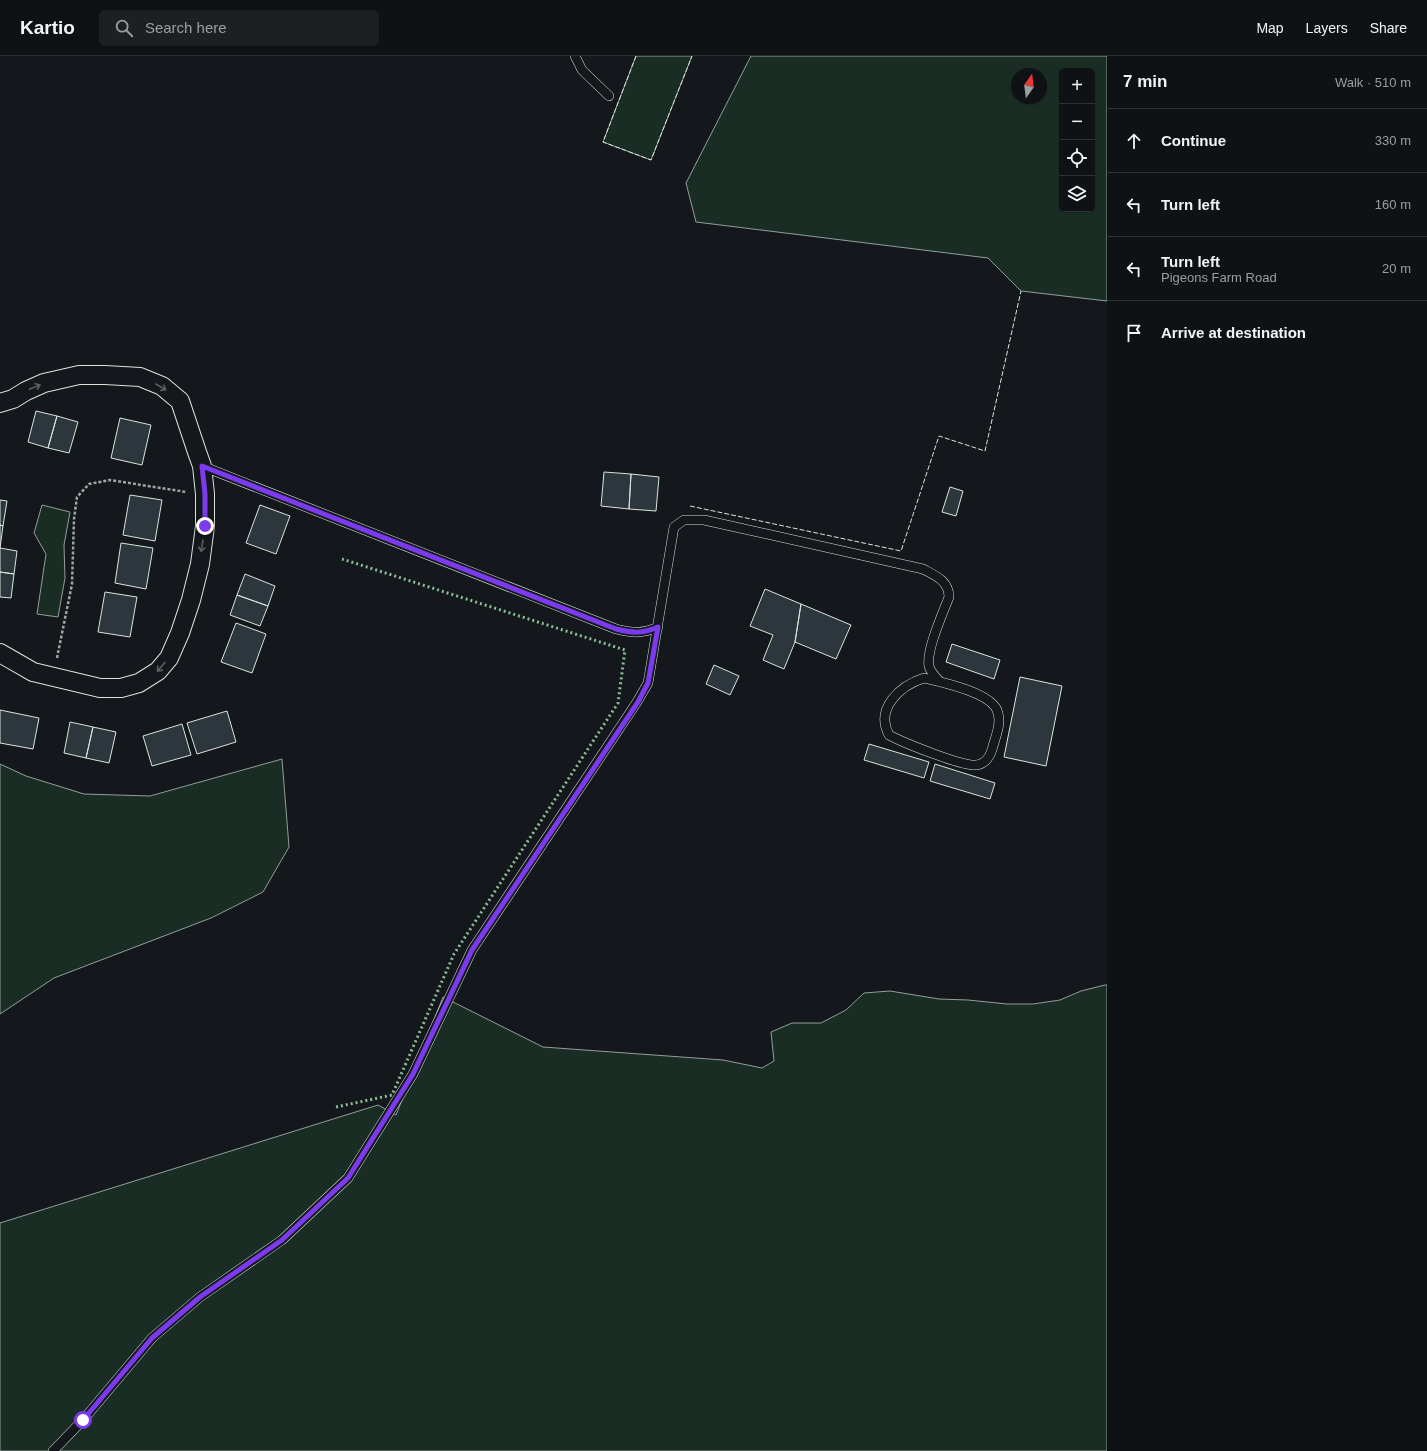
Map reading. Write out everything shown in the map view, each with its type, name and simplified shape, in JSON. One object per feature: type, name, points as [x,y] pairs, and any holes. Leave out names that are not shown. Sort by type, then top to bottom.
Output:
[{"type":"street","points":[[0,402],[13,399],[44,383],[79,375],[140,377],[162,386],[180,400],[202,466],[205,494],[205,526],[200,564],[191,600],[180,633],[169,658],[158,671],[139,683],[121,688],[100,688],[33,672],[0,653]]},
{"type":"lane","points":[[575,56],[582,70],[609,96]]},
{"type":"lane","points":[[202,466],[616,629],[633,633],[649,631],[658,627]]},
{"type":"lane","points":[[53,1451],[83,1420],[152,1338],[200,1297],[282,1240],[348,1178],[413,1074],[472,950],[638,702],[648,683],[674,527],[684,520],[704,520],[923,569],[937,576],[949,589],[949,597],[931,647],[928,661],[929,668],[940,682],[955,686],[987,699],[994,704],[998,713],[998,730],[991,754],[986,760],[977,765],[963,764],[889,735],[885,728],[885,710],[891,700],[908,685],[924,678],[940,682]]},
{"type":"path","points":[[53,677],[72,584],[74,519],[77,497],[89,484],[110,480],[205,494]]},
{"type":"green space","points":[[636,56],[692,56],[651,160],[603,142]]},
{"type":"green space","points":[[751,56],[1107,56],[1107,301],[1021,291],[988,258],[696,222],[686,183]]},
{"type":"green space","points":[[42,505],[70,512],[64,545],[65,578],[58,617],[37,614],[46,554],[34,533]]},
{"type":"green space","points":[[282,759],[289,847],[263,892],[211,918],[54,978],[0,1014],[0,764],[26,776],[84,794],[150,796]]},
{"type":"green space","points":[[1107,985],[1107,1451],[0,1451],[0,1223],[378,1105],[396,1115],[443,997],[543,1047],[723,1060],[762,1068],[774,1061],[771,1032],[792,1023],[821,1023],[846,1010],[864,993],[890,991],[939,999],[1007,1004],[1033,1004],[1060,1000],[1081,991]]},
{"type":"building","points":[[36,411],[57,416],[48,448],[28,442]]},
{"type":"building","points":[[57,416],[78,422],[69,453],[48,448]]},
{"type":"building","points":[[120,418],[151,425],[142,465],[111,458]]},
{"type":"building","points":[[604,472],[631,474],[629,509],[601,506]]},
{"type":"building","points":[[631,474],[659,477],[656,511],[629,509]]},
{"type":"building","points":[[950,487],[963,491],[956,516],[942,512]]},
{"type":"building","points":[[130,495],[162,500],[155,541],[123,535]]},
{"type":"building","points":[[0,500],[7,501],[3,526],[0,525]]},
{"type":"building","points":[[260,505],[290,516],[276,554],[246,543]]},
{"type":"building","points":[[0,525],[3,526],[0,548]]},
{"type":"building","points":[[121,543],[153,548],[146,589],[115,583]]},
{"type":"building","points":[[0,548],[17,551],[14,574],[0,572]]},
{"type":"building","points":[[0,572],[14,574],[11,598],[0,597]]},
{"type":"building","points":[[245,574],[275,586],[268,606],[237,595]]},
{"type":"building","points":[[765,589],[801,604],[795,642],[784,669],[763,660],[773,635],[750,626]]},
{"type":"building","points":[[105,592],[137,597],[130,637],[98,632]]},
{"type":"building","points":[[237,595],[268,606],[260,626],[230,615]]},
{"type":"building","points":[[801,604],[851,625],[836,659],[795,642]]},
{"type":"building","points":[[236,623],[266,634],[252,673],[221,662]]},
{"type":"building","points":[[952,644],[1000,660],[994,679],[946,662]]},
{"type":"building","points":[[714,665],[739,676],[730,695],[706,684]]},
{"type":"building","points":[[1020,677],[1062,686],[1046,766],[1004,757]]},
{"type":"building","points":[[0,710],[39,718],[33,749],[0,743]]},
{"type":"building","points":[[227,711],[236,742],[197,754],[187,723]]},
{"type":"building","points":[[70,722],[93,727],[86,758],[64,753]]},
{"type":"building","points":[[182,724],[191,755],[152,766],[143,736]]},
{"type":"building","points":[[93,727],[116,732],[109,763],[86,758]]},
{"type":"building","points":[[869,744],[929,762],[924,778],[864,760]]},
{"type":"building","points":[[935,764],[995,783],[990,799],[930,781]]},
{"type":"hedge","points":[[336,1107],[392,1095],[454,954],[618,703],[625,650],[342,559]]},
{"type":"fence","points":[[636,56],[603,142],[651,160],[692,56]]},
{"type":"fence","points":[[690,506],[901,551],[939,436],[985,451],[1021,291]]},
{"type":"route","points":[[83,1420],[152,1338],[200,1297],[282,1240],[348,1178],[413,1074],[472,950],[638,702],[648,683],[658,627],[649,631],[633,633],[616,629],[202,466],[205,494],[205,526]]}]
